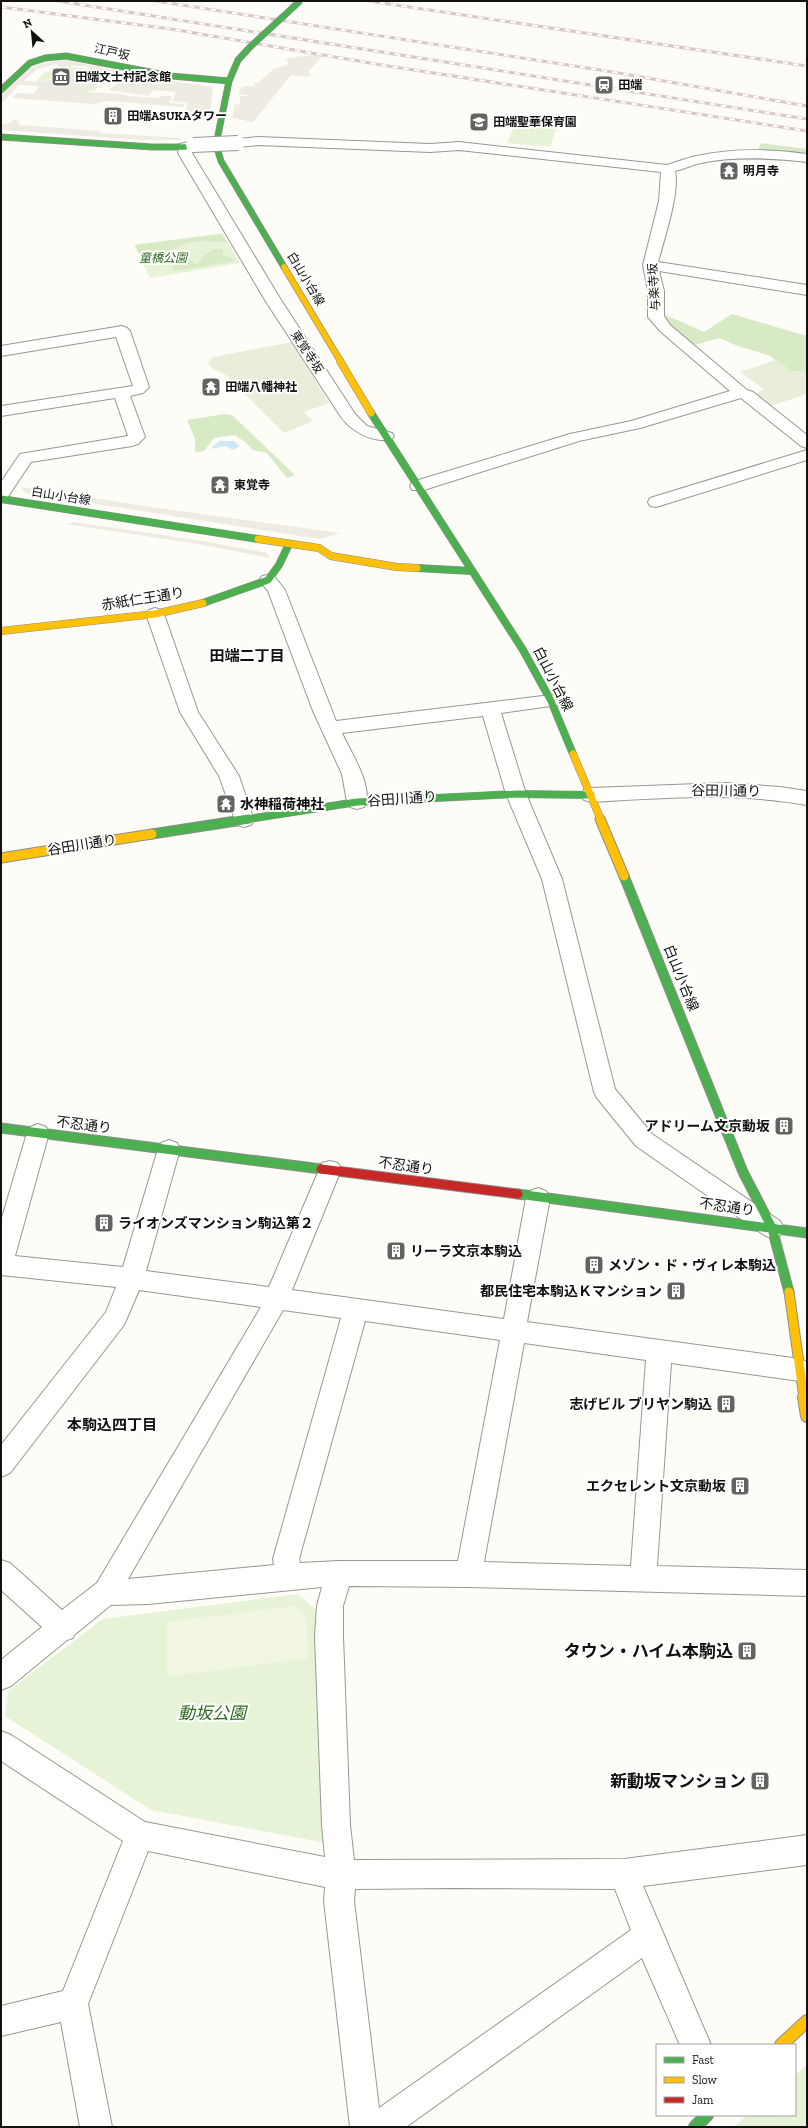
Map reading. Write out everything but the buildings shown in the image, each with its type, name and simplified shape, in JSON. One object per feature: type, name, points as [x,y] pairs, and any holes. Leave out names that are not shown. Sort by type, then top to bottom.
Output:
[{"type":"main road","name":"白山小台線","points":[[300,1],[238,60],[229,81],[217,141],[217,148],[221,161],[386,436],[523,650],[551,700],[591,794],[743,1172],[772,1228],[788,1283],[806,1404]]},
{"type":"main road","name":"江戸坂","points":[[1,90],[30,63],[45,58],[66,56],[170,76],[229,81]]},
{"type":"main road","points":[[1,137],[152,147],[189,146]]},
{"type":"main road","name":"白山小台線","points":[[1,499],[319,548],[331,556],[397,567],[472,570]]},
{"type":"main road","points":[[268,580],[279,565],[289,544]]},
{"type":"main road","name":"赤紙仁王通り","points":[[1,631],[155,614],[202,603],[268,580]]},
{"type":"main road","name":"谷田川通り","points":[[1,858],[357,802],[516,794],[591,794]]},
{"type":"main road","name":"不忍通り","points":[[1,1128],[538,1198],[700,1217],[807,1233]]},
{"type":"main road","points":[[782,2044],[807,2021]]},
{"type":"main road","points":[[695,2127],[706,2116]]},
{"type":"street","points":[[189,146],[258,141],[430,148],[459,146],[667,169],[697,160],[750,154],[786,155],[807,158]]},
{"type":"street","name":"東覚寺坂","points":[[189,146],[184,153],[256,273],[345,410],[361,429],[386,436]]},
{"type":"street","name":"与楽寺坂","points":[[667,169],[669,177],[666,201],[650,265],[656,291],[654,312],[659,322],[741,393],[748,395],[807,443]]},
{"type":"street","points":[[650,265],[807,290]]},
{"type":"street","points":[[1,351],[122,331],[141,387],[137,390],[121,393],[1,411]]},
{"type":"street","points":[[1,494],[26,458],[132,441],[137,437],[121,393]]},
{"type":"street","points":[[418,486],[576,437],[634,425],[741,393]]},
{"type":"street","points":[[656,502],[715,485],[807,455]]},
{"type":"street","points":[[268,580],[276,590],[330,728],[358,792],[357,802]]},
{"type":"street","points":[[155,614],[188,712],[229,776],[244,820]]},
{"type":"street","points":[[330,728],[551,700]]},
{"type":"street","points":[[490,708],[516,794],[552,879],[605,1092],[644,1140],[772,1228]]},
{"type":"street","name":"谷田川通り","points":[[591,794],[700,789],[749,789],[807,798]]},
{"type":"street","points":[[38,1133],[1,1264],[132,1278],[800,1370]]},
{"type":"street","points":[[1,1465],[115,1318],[132,1278],[169,1149]]},
{"type":"street","points":[[1,1677],[63,1629],[106,1592],[270,1314],[330,1170]]},
{"type":"street","points":[[469,1574],[538,1198]]},
{"type":"street","points":[[289,1576],[286,1559],[356,1308]]},
{"type":"street","points":[[644,1579],[658,1351]]},
{"type":"street","points":[[1,1572],[63,1629]]},
{"type":"street","points":[[106,1592],[148,1591],[289,1576],[339,1573],[469,1574],[807,1583]]},
{"type":"street","points":[[339,1573],[330,1606],[329,1636],[336,1817],[341,1875],[339,1901],[366,2127]]},
{"type":"street","points":[[1,1745],[140,1834],[341,1875],[442,1873],[624,1874],[807,1850]]},
{"type":"street","points":[[96,2127],[73,2004],[140,1834]]},
{"type":"street","points":[[624,1874],[648,1936],[696,2044]]},
{"type":"street","points":[[379,2127],[648,1936]]},
{"type":"street","points":[[1,2020],[73,2004]]},
{"type":"green space","points":[[70,67],[87,69],[94,73],[99,80],[95,91],[88,91],[92,82],[85,81],[84,78],[71,74],[65,74],[48,80],[35,82],[44,73]]},
{"type":"green space","points":[[519,117],[558,121],[564,118],[561,125],[558,125],[550,147],[507,143]]},
{"type":"green space","points":[[761,143],[807,149],[807,155],[758,150]]},
{"type":"green space","name":"童橋公園","points":[[222,233],[240,263],[150,278],[134,245]]},
{"type":"green space","points":[[222,234],[227,242],[191,242],[158,254],[139,253],[135,245]]},
{"type":"green space","points":[[214,249],[223,249],[223,255],[235,261],[182,270],[173,270],[172,268],[178,257],[189,258],[195,264],[199,263],[202,257]]},
{"type":"green space","points":[[661,313],[704,332],[732,314],[807,336],[807,372],[791,371],[768,355],[735,345],[720,338],[691,346],[668,326]]},
{"type":"green space","points":[[292,342],[329,403],[304,412],[313,421],[284,433],[226,375],[213,369],[208,363],[213,357]]},
{"type":"green space","points":[[776,360],[791,371],[807,372],[807,394],[770,406],[755,394],[764,389],[740,372]]},
{"type":"green space","points":[[225,414],[232,415],[295,475],[287,478],[267,453],[253,450],[244,441],[234,435],[214,438],[204,451],[195,452],[195,439],[187,420]]},
{"type":"green space","name":"動坂公園","points":[[298,1594],[316,1610],[326,1843],[151,1810],[5,1716],[8,1691],[103,1619]]},
{"type":"green space","points":[[294,1606],[306,1617],[308,1658],[167,1677],[167,1622]]},
{"type":"green space","points":[[807,2065],[807,2127],[734,2127],[746,2116],[796,2116],[796,2074]]},
{"type":"shaded area","points":[[313,55],[323,56],[308,72],[311,74],[309,77],[291,75],[253,122],[232,118],[235,104],[243,105],[239,103],[241,96],[248,95],[238,94],[241,88],[245,86],[255,86],[253,84],[259,82],[275,68],[286,66],[288,62],[285,60],[289,58]]},
{"type":"shaded area","points":[[66,60],[156,79],[213,87],[210,116],[193,115],[193,112],[185,111],[188,103],[172,101],[176,92],[153,90],[149,96],[109,90],[118,83],[134,79],[121,75],[110,79],[85,66],[60,68],[57,64],[37,69],[24,81],[41,82],[50,80],[59,74],[70,73],[79,75],[84,78],[85,81],[92,82],[88,92],[159,98],[161,96],[172,96],[169,103],[185,104],[183,107],[108,101],[93,104],[12,98],[17,93],[34,94],[39,86],[19,85],[1,104],[1,96],[29,69],[43,63]]},
{"type":"shaded area","points":[[13,120],[20,120],[18,123],[20,125],[100,131],[99,133],[181,138],[180,140],[143,140],[1,130],[1,124],[10,123]]},
{"type":"shaded area","points":[[22,487],[151,507],[340,533],[320,539],[27,493],[22,490]]},
{"type":"shaded area","points":[[74,522],[203,541],[267,553],[270,558],[198,544],[66,524]]},
{"type":"water","points":[[220,441],[233,441],[240,446],[233,450],[225,446],[211,449]]},
{"type":"railway","points":[[58,1],[807,119]]},
{"type":"railway","points":[[156,1],[613,72],[807,106]]},
{"type":"railway","points":[[369,1],[807,66]]},
{"type":"railway","points":[[1,7],[171,29],[382,65],[807,131]]},
{"type":"traffic: fast","points":[[251,46],[300,1]]},
{"type":"traffic: fast","points":[[251,46],[238,60],[229,81],[218,135],[217,148],[221,161],[284,267]]},
{"type":"traffic: fast","points":[[1,90],[30,63],[45,58],[66,56],[171,76],[229,81]]},
{"type":"traffic: fast","points":[[1,137],[152,147],[185,147]]},
{"type":"traffic: fast","points":[[371,413],[523,650],[551,701],[573,754]]},
{"type":"traffic: fast","points":[[1,499],[258,539]]},
{"type":"traffic: fast","points":[[203,603],[268,580],[279,565],[289,544]]},
{"type":"traffic: fast","points":[[417,568],[472,571]]},
{"type":"traffic: fast","points":[[152,834],[357,802],[516,794],[591,795]]},
{"type":"traffic: fast","points":[[624,876],[743,1172],[772,1228],[789,1292]]},
{"type":"traffic: fast","points":[[1,1128],[321,1169]]},
{"type":"traffic: fast","points":[[518,1194],[807,1233]]},
{"type":"traffic: fast","points":[[695,2127],[706,2116]]},
{"type":"traffic: slow","points":[[284,267],[371,413]]},
{"type":"traffic: slow","points":[[258,539],[319,548],[331,556],[397,567],[417,568]]},
{"type":"traffic: slow","points":[[1,631],[155,614],[203,603]]},
{"type":"traffic: slow","points":[[573,754],[624,876]]},
{"type":"traffic: slow","points":[[1,858],[152,834]]},
{"type":"traffic: slow","points":[[789,1292],[807,1416]]},
{"type":"traffic: slow","points":[[782,2044],[807,2021]]},
{"type":"traffic: jam","points":[[321,1169],[518,1194]]},
{"type":"place","name":"田端文士村記念館","points":[[61,77]]},
{"type":"place","name":"田端","points":[[604,85]]},
{"type":"place","name":"田端ASUKAタワー","points":[[113,116]]},
{"type":"place","name":"田端聖華保育園","points":[[479,122]]},
{"type":"place","name":"明月寺","points":[[729,171]]},
{"type":"place","name":"田端八幡神社","points":[[211,387]]},
{"type":"place","name":"東覚寺","points":[[220,485]]},
{"type":"place","name":"水神稲荷神社","points":[[226,804]]},
{"type":"place","name":"アドリーム文京動坂","points":[[784,1126]]},
{"type":"place","name":"ライオンズマンション駒込第２","points":[[104,1223]]},
{"type":"place","name":"リーラ文京本駒込","points":[[396,1251]]},
{"type":"place","name":"メゾン・ド・ヴィレ本駒込","points":[[594,1265]]},
{"type":"place","name":"都民住宅本駒込Ｋマンション","points":[[676,1291]]},
{"type":"place","name":"志げビル ブリヤン駒込","points":[[726,1404]]},
{"type":"place","name":"エクセレント文京動坂","points":[[740,1486]]},
{"type":"place","name":"タウン・ハイム本駒込","points":[[747,1651]]},
{"type":"place","name":"新動坂マンション","points":[[760,1781]]},
{"type":"district","name":"田端二丁目","points":[[247,656]]},
{"type":"district","name":"本駒込四丁目","points":[[112,1425]]}]
